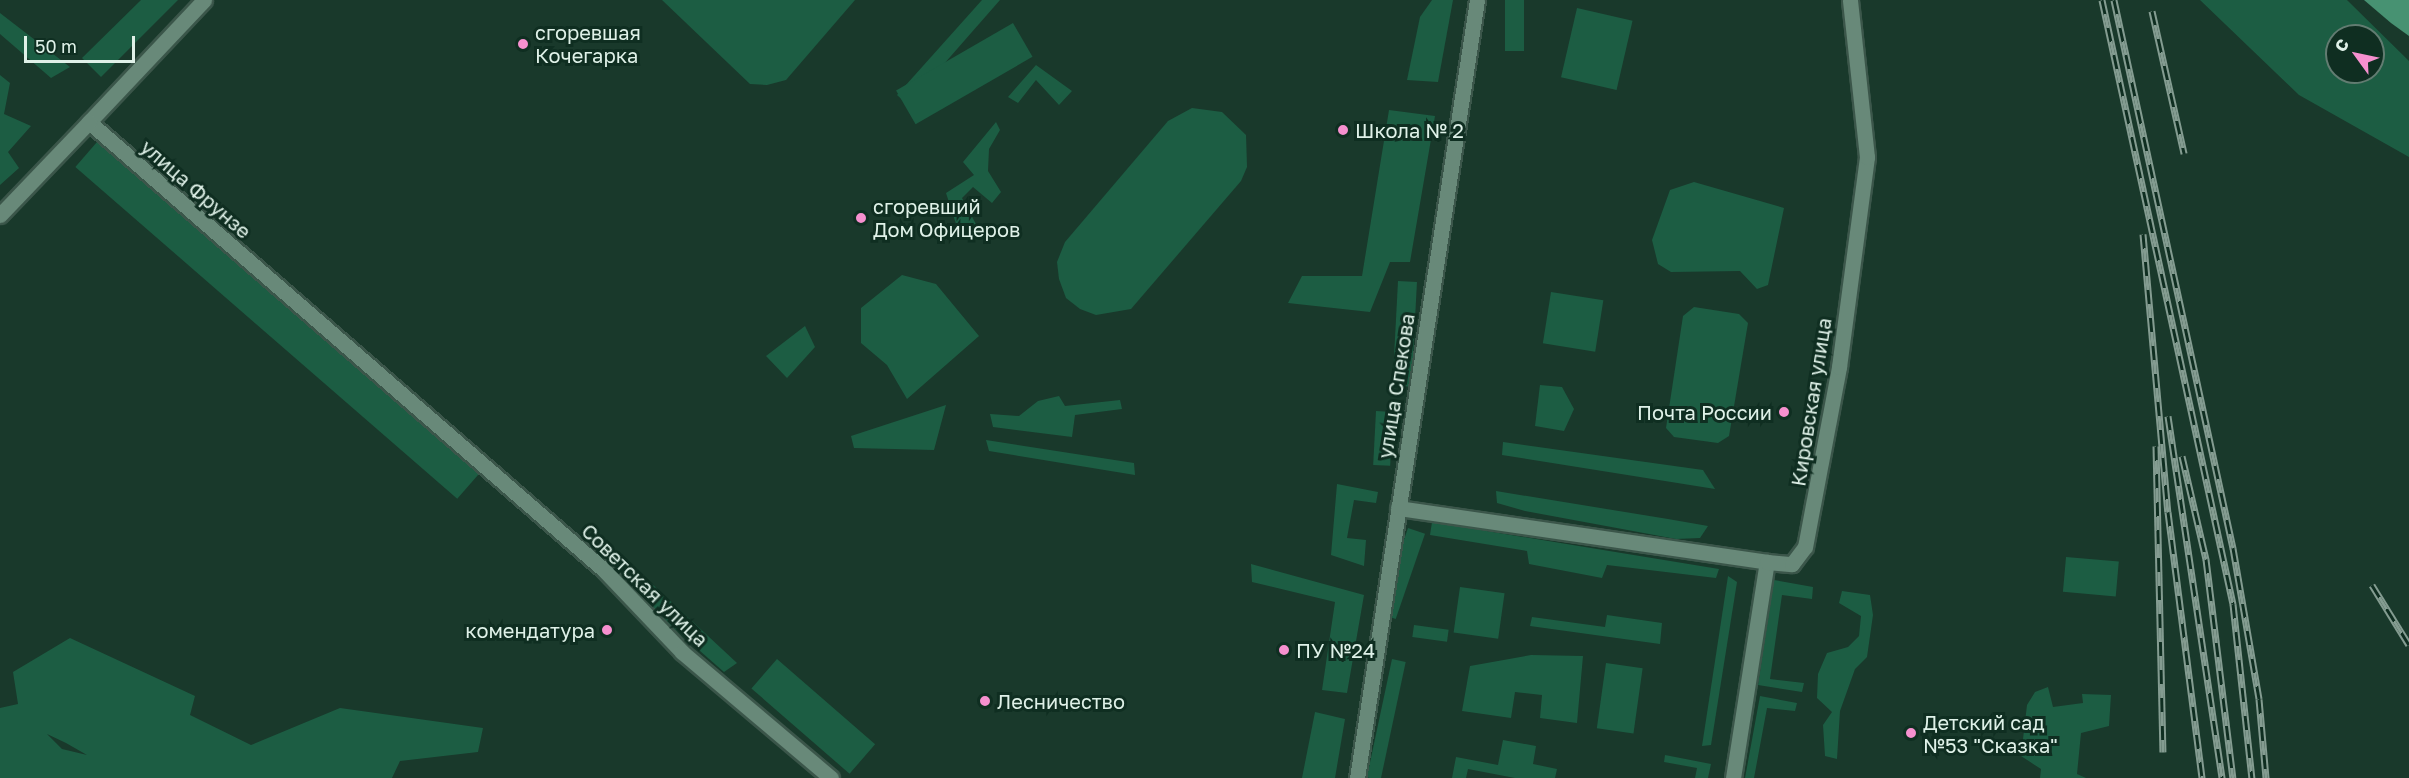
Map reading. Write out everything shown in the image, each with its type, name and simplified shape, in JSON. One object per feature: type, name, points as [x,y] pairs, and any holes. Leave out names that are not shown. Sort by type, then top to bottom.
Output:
[{"type":"street","points":[[0,215],[204,0]]},
{"type":"street","name":"улица Спекова","points":[[1357,778],[1477,0]]},
{"type":"street","name":"Кировская улица","points":[[1767,562],[1792,564],[1804,547],[1839,367],[1867,157],[1851,0]]},
{"type":"street","name":"улица Фрунзе","points":[[89,122],[402,398]]},
{"type":"street","name":"Советская улица","points":[[402,398],[604,570],[682,652],[831,778]]},
{"type":"street","points":[[1398,508],[1767,562],[1733,778]]},
{"type":"shaded area","points":[[141,0],[178,0],[101,77],[82,58]]},
{"type":"shaded area","points":[[662,0],[855,0],[786,80],[767,85],[750,84]]},
{"type":"shaded area","points":[[982,0],[1000,0],[908,105],[897,95]]},
{"type":"shaded area","points":[[1432,0],[1453,0],[1438,82],[1407,80],[1420,17]]},
{"type":"shaded area","points":[[1505,0],[1524,0],[1524,51],[1505,51]]},
{"type":"shaded area","points":[[2200,0],[2347,0],[2371,24],[2325,24],[2325,84],[2385,84],[2385,37],[2409,61],[2409,157],[2299,95]]},
{"type":"shaded area","points":[[2364,0],[2409,0],[2409,36],[2391,23]]},
{"type":"shaded area","points":[[1577,8],[1633,21],[1617,90],[1561,77]]},
{"type":"shaded area","points":[[0,13],[70,67],[51,78],[0,34]]},
{"type":"shaded area","points":[[1013,23],[1032,57],[916,124],[896,90]]},
{"type":"shaded area","points":[[1036,65],[1072,91],[1059,105],[1036,80],[1018,103],[1008,97]]},
{"type":"shaded area","points":[[0,75],[10,83],[4,114],[31,126],[8,152],[19,168],[0,185]]},
{"type":"shaded area","points":[[1192,108],[1222,112],[1246,135],[1247,167],[1241,181],[1131,309],[1096,315],[1080,309],[1066,298],[1059,279],[1057,262],[1065,242],[1168,121]]},
{"type":"shaded area","points":[[1389,110],[1435,116],[1410,262],[1390,262],[1370,312],[1288,303],[1302,276],[1362,276]]},
{"type":"shaded area","points":[[996,122],[1000,130],[989,149],[988,171],[1001,192],[992,203],[973,187],[962,198],[977,226],[957,227],[946,193],[974,175],[963,162]]},
{"type":"shaded area","points":[[97,142],[479,474],[457,499],[75,167]]},
{"type":"shaded area","points":[[1694,182],[1784,208],[1768,285],[1757,289],[1740,271],[1671,272],[1658,264],[1652,240],[1670,190]]},
{"type":"shaded area","points":[[902,275],[936,284],[979,336],[907,399],[887,365],[861,343],[861,308]]},
{"type":"shaded area","points":[[1398,281],[1417,282],[1411,387],[1393,386]]},
{"type":"shaded area","points":[[1551,292],[1603,300],[1595,352],[1543,343]]},
{"type":"shaded area","points":[[1694,307],[1739,314],[1748,323],[1729,436],[1718,443],[1674,437],[1666,428],[1683,316]]},
{"type":"shaded area","points":[[805,326],[815,347],[787,378],[766,356]]},
{"type":"shaded area","points":[[1540,385],[1562,387],[1574,409],[1564,431],[1535,426]]},
{"type":"shaded area","points":[[1059,396],[1065,406],[1120,400],[1122,409],[1075,415],[1072,437],[993,427],[990,414],[1019,416],[1038,401]]},
{"type":"shaded area","points":[[946,405],[934,450],[854,448],[851,436]]},
{"type":"shaded area","points":[[1376,411],[1393,412],[1390,466],[1373,465]]},
{"type":"shaded area","points":[[986,440],[1134,463],[1135,475],[989,451]]},
{"type":"shaded area","points":[[1503,442],[1703,470],[1715,489],[1502,455]]},
{"type":"shaded area","points":[[1337,484],[1378,492],[1376,503],[1354,500],[1347,538],[1366,540],[1364,566],[1331,555]]},
{"type":"shaded area","points":[[1496,491],[1708,526],[1700,538],[1676,539],[1525,511],[1497,503]]},
{"type":"shaded area","points":[[1432,522],[1719,569],[1716,578],[1607,565],[1602,578],[1529,564],[1527,551],[1430,535]]},
{"type":"shaded area","points":[[1408,528],[1425,534],[1396,619],[1379,613]]},
{"type":"shaded area","points":[[2066,557],[2119,562],[2116,596],[2063,592]]},
{"type":"shaded area","points":[[1251,564],[1364,595],[1347,693],[1322,690],[1335,602],[1252,582]]},
{"type":"shaded area","points":[[1728,576],[1737,582],[1711,745],[1702,746]]},
{"type":"shaded area","points":[[1774,580],[1813,587],[1812,599],[1782,595],[1770,679],[1804,683],[1802,692],[1758,685]]},
{"type":"shaded area","points":[[650,582],[737,663],[724,672],[635,594]]},
{"type":"shaded area","points":[[1460,587],[1505,593],[1498,639],[1454,633]]},
{"type":"shaded area","points":[[1842,591],[1870,595],[1873,615],[1867,657],[1855,669],[1840,711],[1837,759],[1825,756],[1823,725],[1832,712],[1817,698],[1818,674],[1827,653],[1848,647],[1859,636],[1861,616],[1839,603]]},
{"type":"shaded area","points":[[1607,615],[1662,623],[1660,644],[1530,626],[1532,617],[1605,627]]},
{"type":"shaded area","points":[[1414,625],[1449,630],[1447,642],[1412,637]]},
{"type":"shaded area","points":[[70,638],[195,696],[190,715],[251,745],[340,708],[483,728],[478,752],[400,761],[392,778],[0,778],[0,708],[18,704],[13,672]],"holes":[[[47,734],[87,755],[62,749]]]},
{"type":"shaded area","points":[[1531,655],[1583,656],[1577,723],[1540,718],[1542,695],[1515,692],[1511,718],[1462,711],[1470,666]]},
{"type":"shaded area","points":[[777,659],[875,744],[850,774],[751,688]]},
{"type":"shaded area","points":[[1392,659],[1406,662],[1381,778],[1367,777]]},
{"type":"shaded area","points":[[1606,663],[1643,668],[1633,734],[1597,728]]},
{"type":"shaded area","points":[[2048,687],[2053,707],[2083,703],[2082,694],[2111,695],[2109,726],[2081,733],[2077,774],[2086,778],[2040,778],[2041,769],[2021,756],[2027,705],[2035,692]]},
{"type":"shaded area","points":[[1760,696],[1797,703],[1795,711],[1767,708],[1754,778],[1745,778]]},
{"type":"shaded area","points":[[1315,712],[1345,719],[1335,778],[1302,778]]},
{"type":"shaded area","points":[[1503,740],[1536,746],[1533,764],[1557,769],[1555,778],[1515,778],[1468,769],[1466,778],[1452,778],[1456,757],[1498,765]]},
{"type":"shaded area","points":[[1665,755],[1711,764],[1708,778],[1695,778],[1697,768],[1664,762]]},
{"type":"railway","points":[[2102,0],[2233,604],[2252,778]]},
{"type":"railway","points":[[2114,0],[2233,548],[2259,699],[2266,778]]},
{"type":"railway","points":[[2152,11],[2184,153]]},
{"type":"railway","points":[[2143,234],[2168,512],[2202,778]]},
{"type":"railway","points":[[2168,416],[2222,778]]},
{"type":"railway","points":[[2156,446],[2163,752]]},
{"type":"railway","points":[[2182,456],[2206,559],[2233,778]]},
{"type":"railway","points":[[2372,585],[2409,645]]},
{"type":"place","name":"сгоревшая Кочегарка","points":[[523,44]]},
{"type":"place","name":"Школа № 2","points":[[1343,130]]},
{"type":"place","name":"сгоревший Дом Офицеров","points":[[861,218]]},
{"type":"place","name":"Почта России","points":[[1784,412]]},
{"type":"place","name":"комендатура","points":[[607,630]]},
{"type":"place","name":"ПУ №24","points":[[1284,650]]},
{"type":"place","name":"Лесничество","points":[[985,701]]},
{"type":"place","name":"Детский сад №53 \"Сказка\"","points":[[1911,733]]}]
